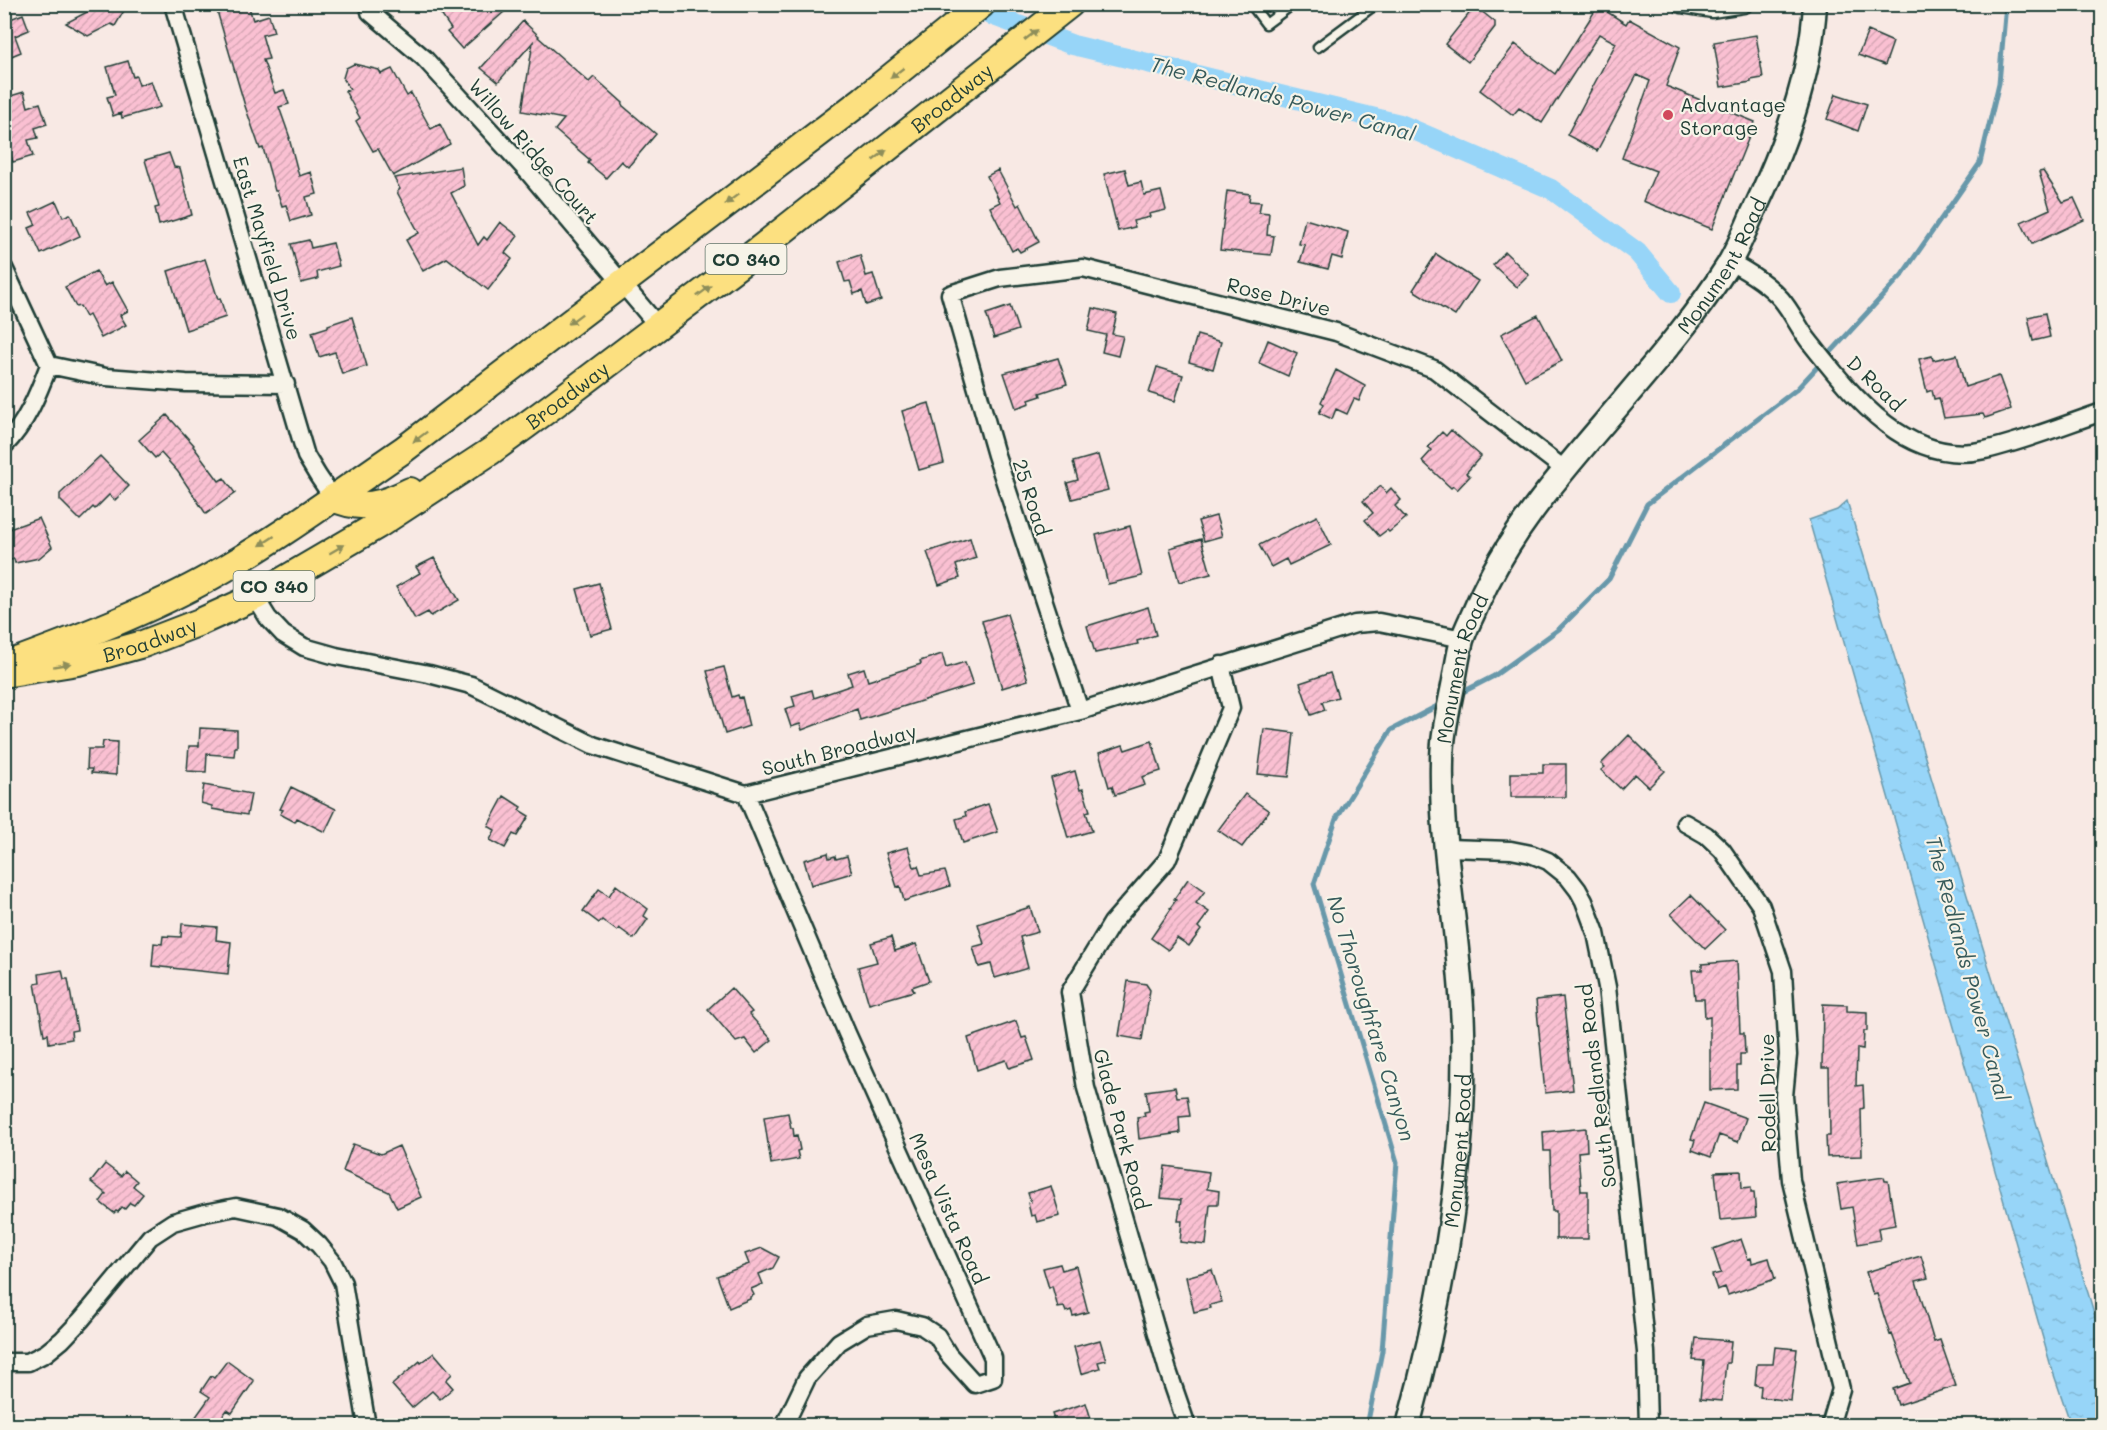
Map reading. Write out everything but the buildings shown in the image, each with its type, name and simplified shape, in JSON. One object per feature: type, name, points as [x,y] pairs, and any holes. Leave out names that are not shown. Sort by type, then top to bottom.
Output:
[{"type":"main road","name":"Broadway","points":[[4,665],[137,612],[202,581],[333,498],[403,450],[864,99],[982,4]]},
{"type":"main road","name":"Monument Road","points":[[1408,1425],[1442,1274],[1454,1191],[1462,1107],[1463,1030],[1456,924],[1443,798],[1444,734],[1463,639],[1490,576],[1519,528],[1564,469],[1663,353],[1730,262],[1766,185],[1800,92],[1814,30],[1815,4]]},
{"type":"main road","name":"Broadway","points":[[4,674],[78,662],[143,644],[255,597],[378,525],[515,434],[761,248],[1065,8]]},
{"type":"main road","points":[[333,498],[347,505],[362,506],[397,498],[515,434]]},
{"type":"street","name":"East Mayfield Drive","points":[[173,4],[306,456],[333,498]]},
{"type":"street","points":[[1681,4],[1712,9],[1744,4]]},
{"type":"street","name":"Willow Ridge Court","points":[[370,12],[424,58],[529,173],[658,326]]},
{"type":"street","name":"D Road","points":[[1730,262],[1748,271],[1772,290],[1855,397],[1885,424],[1913,441],[1945,450],[1984,451],[2103,412]]},
{"type":"street","points":[[4,268],[49,365],[36,399],[12,438],[4,446]]},
{"type":"street","name":"Rose Drive","points":[[950,294],[1000,278],[1083,268],[1336,332],[1434,369],[1564,469]]},
{"type":"street","name":"25 Road","points":[[950,294],[996,455],[1080,711]]},
{"type":"street","points":[[49,365],[106,377],[186,383],[286,384]]},
{"type":"street","name":"South Broadway","points":[[255,597],[268,618],[283,634],[304,646],[336,656],[429,674],[471,685],[593,745],[746,794],[1080,711],[1355,624],[1379,622],[1463,639]]},
{"type":"street","name":"Glade Park Road","points":[[1187,1425],[1168,1371],[1086,1088],[1070,992],[1112,923],[1167,860],[1231,708],[1221,665]]},
{"type":"street","name":"Mesa Vista Road","points":[[746,794],[846,1030],[993,1358],[993,1378],[975,1384],[948,1354],[937,1336],[922,1326],[896,1320],[867,1325],[839,1342],[807,1378],[784,1425]]},
{"type":"street","name":"Rodell Drive","points":[[1685,823],[1706,836],[1722,850],[1761,906],[1783,970],[1788,1054],[1784,1096],[1791,1180],[1841,1389],[1830,1425]]},
{"type":"street","name":"South Redlands Road","points":[[1447,848],[1511,850],[1531,854],[1548,861],[1568,877],[1578,890],[1596,933],[1607,987],[1641,1298],[1646,1352],[1648,1425]]},
{"type":"street","points":[[4,1362],[28,1362],[46,1353],[62,1340],[150,1237],[173,1222],[236,1207],[278,1216],[303,1230],[332,1261],[343,1283],[367,1425]]},
{"type":"lane","points":[[1251,4],[1266,24],[1293,4]]},
{"type":"lane","points":[[1318,47],[1376,4]]},
{"type":"water","points":[[1847,501],[2102,1339],[2102,1425],[2071,1425],[2050,1363],[1809,520],[1837,510]]},
{"type":"waterway","name":"The Redlands Power Canal","points":[[961,4],[1073,45],[1400,124],[1551,189],[1637,252],[1671,293]]},
{"type":"waterway","name":"No Thoroughfare Canyon","points":[[1459,694],[1494,676],[1559,629],[1609,579],[1647,504],[1797,389],[1902,275],[1980,163],[1999,83],[2006,4]]},
{"type":"waterway","name":"No Thoroughfare Canyon","points":[[1367,1426],[1382,1351],[1397,1162],[1314,884],[1336,819],[1391,730],[1443,703]]},
{"type":"place","name":"Advantage Storage","points":[[1668,115]]}]
